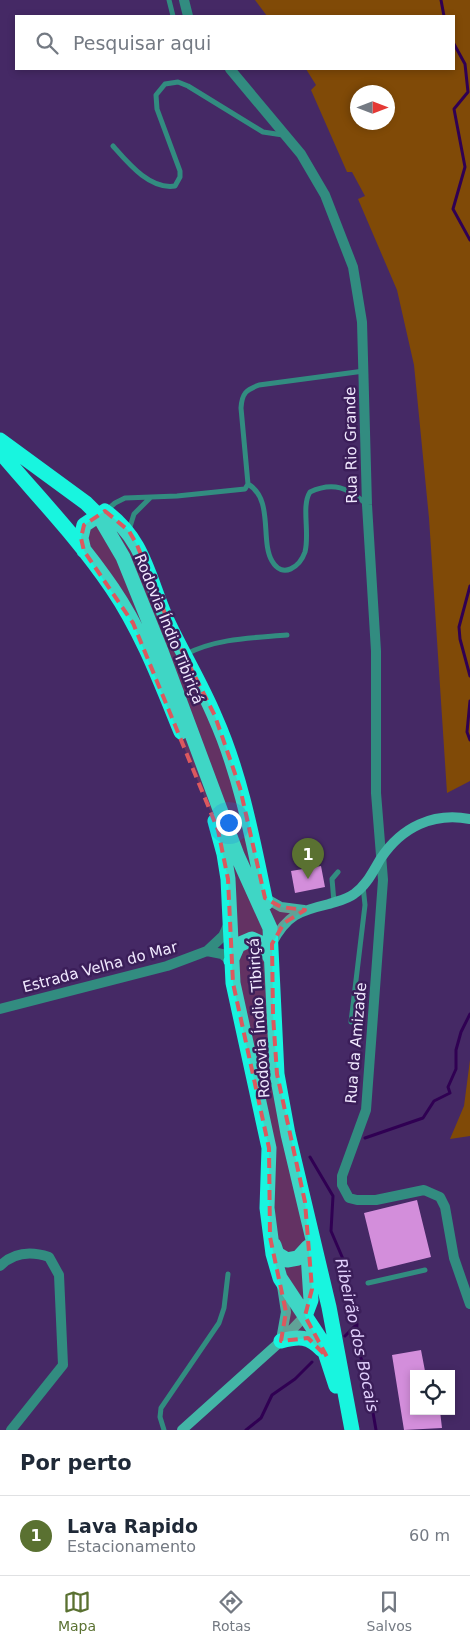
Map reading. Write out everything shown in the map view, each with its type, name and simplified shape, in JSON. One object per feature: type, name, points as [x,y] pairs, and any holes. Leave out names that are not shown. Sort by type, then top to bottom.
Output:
[{"type":"highway","name":"Rodovia Índio Tibiriçá","points":[[0,440],[102,514],[133,581],[237,855],[270,928],[277,1074],[288,1134],[329,1306],[352,1430]]},
{"type":"highway","name":"Rodovia Índio Tibiriçá","points":[[0,452],[84,551],[112,588],[133,623],[185,742],[220,838],[228,878],[230,961],[234,991],[269,1148],[267,1208],[270,1237],[280,1278],[320,1340],[327,1356],[348,1430]]},
{"type":"highway","points":[[84,551],[82,531],[84,525],[102,514],[129,531],[138,545],[156,594],[215,716],[226,744],[240,788],[270,928]]},
{"type":"highway","points":[[230,961],[238,945],[252,940],[263,944],[272,962]]},
{"type":"highway","points":[[305,1202],[312,1300],[305,1316]]},
{"type":"highway","points":[[270,1237],[278,1254],[287,1260],[298,1258],[308,1247]]},
{"type":"highway","points":[[281,1341],[301,1337],[308,1338],[327,1356]]},
{"type":"street","points":[[184,0],[188,15]]},
{"type":"street","name":"Rua Rio Grande","points":[[231,70],[301,154],[325,195],[353,267],[362,322],[367,505],[376,651],[376,793],[382,858]]},
{"type":"street","points":[[272,944],[284,923],[305,910],[346,899],[363,886],[396,840],[428,820],[440,817],[470,820]]},
{"type":"street","name":"Rua da Amizade","points":[[382,858],[382,908],[366,1110],[344,1165],[342,1185],[349,1198],[357,1200],[376,1200],[424,1190],[440,1197],[445,1207],[454,1258],[470,1304]]},
{"type":"street","points":[[265,898],[281,907],[305,910]]},
{"type":"street","points":[[207,951],[223,936],[229,922]]},
{"type":"street","points":[[207,951],[222,954],[230,961]]},
{"type":"street","name":"Estrada Velha do Mar","points":[[0,1009],[167,966],[207,951]]},
{"type":"street","points":[[0,1266],[8,1258],[34,1252],[49,1257],[59,1275],[63,1365],[11,1430]]},
{"type":"street","points":[[280,1278],[286,1312],[281,1341]]},
{"type":"street","points":[[182,1430],[281,1341],[305,1316]]},
{"type":"lane","points":[[168,0],[173,15]]},
{"type":"lane","points":[[113,146],[141,174],[155,183],[168,187],[175,186],[180,177],[180,171],[157,109],[156,95],[164,84],[178,82],[188,86],[263,132],[286,135]]},
{"type":"lane","points":[[102,514],[120,499],[240,491],[245,489],[248,484],[241,408],[242,396],[247,390],[259,385],[364,371]]},
{"type":"lane","points":[[248,484],[259,493],[272,561],[279,568],[288,570],[297,566],[305,550],[308,528],[306,505],[310,492],[323,488],[345,488],[353,491],[367,505]]},
{"type":"lane","points":[[129,531],[134,514],[151,498]]},
{"type":"lane","points":[[184,655],[202,646],[222,641],[287,635]]},
{"type":"lane","points":[[334,902],[332,878],[338,872]]},
{"type":"lane","points":[[352,1022],[365,905],[363,886]]},
{"type":"lane","points":[[368,1283],[425,1270]]},
{"type":"lane","points":[[164,1430],[160,1417],[161,1408],[219,1323],[224,1308],[228,1274]]},
{"type":"highlighted area","points":[[105,511],[129,531],[137,545],[173,633],[215,716],[240,788],[265,898],[281,907],[305,910],[284,923],[272,944],[273,1015],[277,1074],[305,1202],[312,1289],[305,1316],[327,1357],[308,1338],[281,1341],[286,1312],[270,1237],[269,1148],[233,983],[228,879],[218,830],[133,623],[84,551],[81,538],[84,525]]},
{"type":"shaded area","points":[[255,0],[470,0],[470,781],[447,793],[429,518],[414,365],[397,290],[358,199],[365,196],[352,172],[347,172],[311,90],[316,85],[307,70],[455,70],[455,15],[266,15]]},
{"type":"shaded area","points":[[470,1060],[470,1136],[450,1139],[464,1106]]},
{"type":"building","points":[[321,866],[325,887],[295,893],[291,871]]},
{"type":"building","points":[[417,1200],[431,1257],[378,1270],[364,1213]]},
{"type":"building","points":[[421,1350],[425,1370],[410,1370],[410,1415],[440,1415],[442,1428],[404,1430],[392,1355]]},
{"type":"waterway","name":"Ribeirão dos Bocais","points":[[441,0],[444,15]]},
{"type":"waterway","name":"Ribeirão dos Bocais","points":[[455,46],[465,64],[468,92],[454,109],[465,167],[453,209],[470,240]]},
{"type":"waterway","name":"Ribeirão dos Bocais","points":[[470,586],[459,627],[460,639],[470,676]]},
{"type":"waterway","name":"Ribeirão dos Bocais","points":[[470,701],[467,732],[470,740]]},
{"type":"waterway","name":"Ribeirão dos Bocais","points":[[365,1138],[423,1118],[434,1101],[450,1093],[448,1087],[456,1069],[456,1050],[461,1032],[470,1014]]},
{"type":"waterway","name":"Ribeirão dos Bocais","points":[[310,1157],[333,1196],[331,1231],[346,1266],[349,1293],[357,1324],[356,1344],[366,1372],[376,1430]]},
{"type":"waterway","points":[[345,1336],[357,1324]]},
{"type":"waterway","points":[[246,1430],[261,1418],[272,1395],[295,1379],[312,1362]]},
{"type":"place","name":"Lava Rapido","points":[[308,879]]}]
